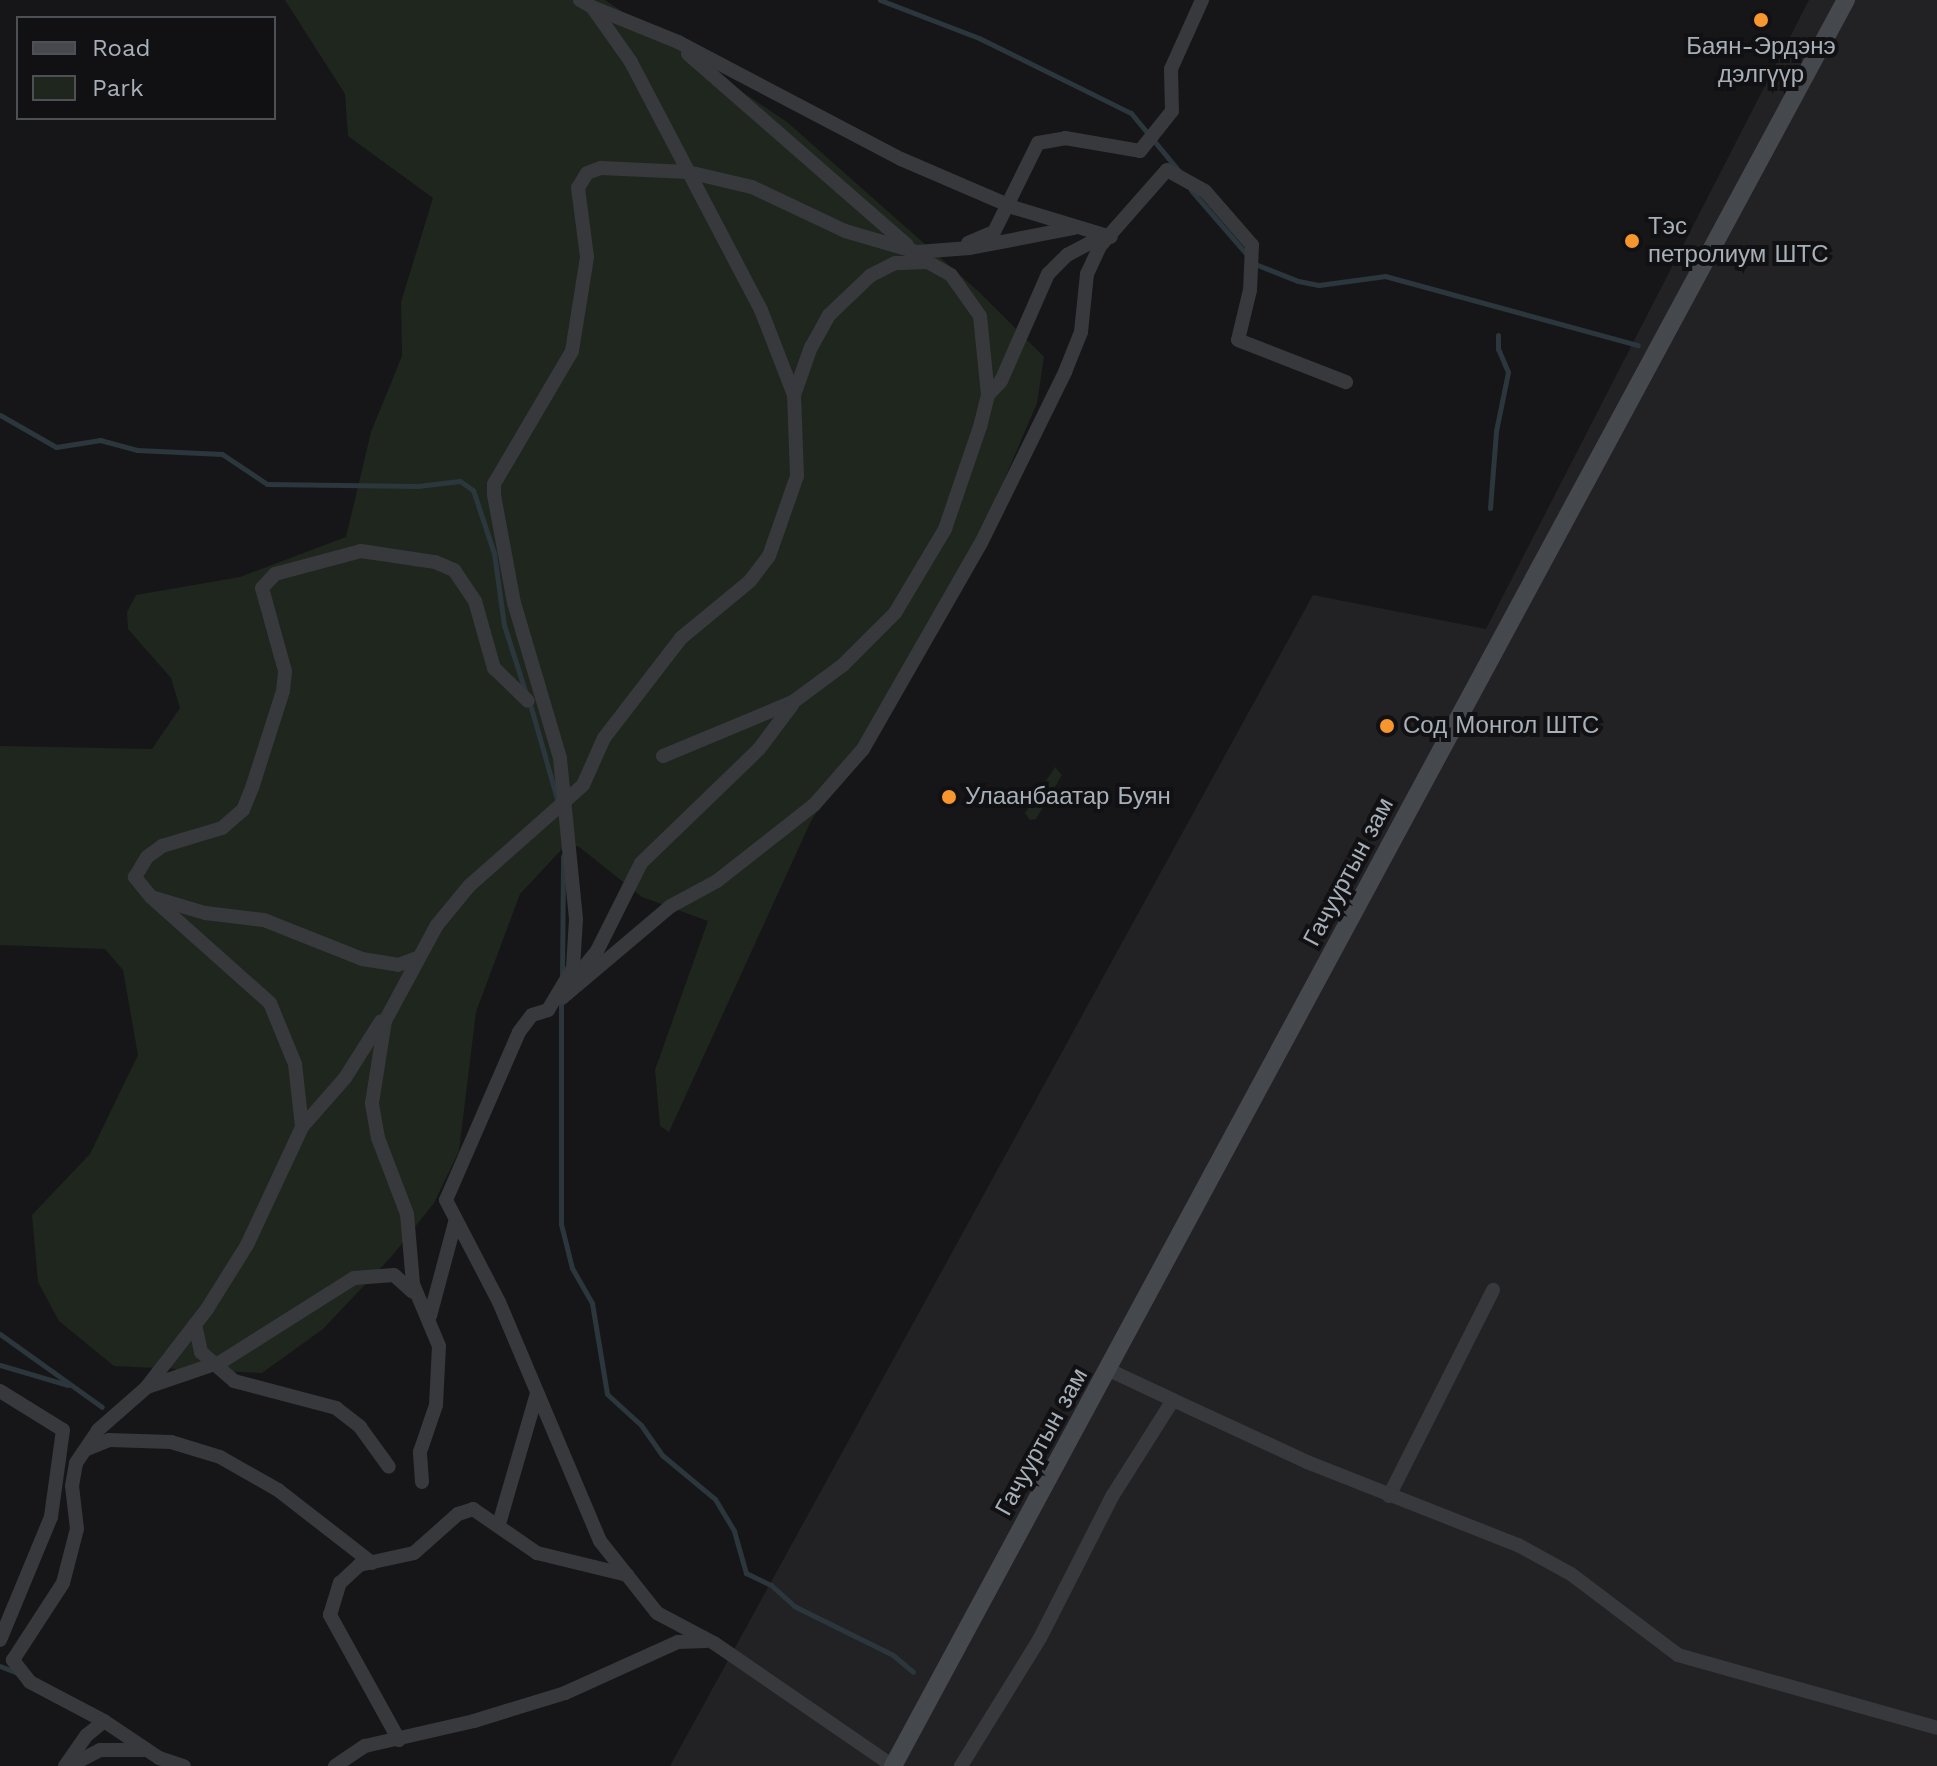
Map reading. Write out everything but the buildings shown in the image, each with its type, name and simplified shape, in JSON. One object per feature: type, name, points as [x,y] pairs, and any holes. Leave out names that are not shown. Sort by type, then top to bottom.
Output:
[{"type":"main road","name":"Гачууртын зам","points":[[893,1766],[1109,1370],[1581,483],[1846,0]]},
{"type":"street","points":[[948,252],[994,232],[1038,143],[1065,138],[1140,151],[1172,111],[1171,69],[1202,0]]},
{"type":"street","points":[[586,3],[678,42],[846,134],[1007,204],[1074,228],[1111,237]]},
{"type":"street","points":[[159,1758],[104,1721],[30,1682],[13,1660],[63,1583],[77,1529],[72,1486],[83,1451],[147,1387],[195,1323],[247,1245],[302,1127],[360,1056],[417,958],[469,886],[563,808],[583,785],[604,738],[681,638],[750,581],[769,556],[797,476],[794,395],[733,248],[688,172],[631,62],[586,3]]},
{"type":"street","points":[[678,42],[755,118],[917,252]]},
{"type":"street","points":[[553,1006],[573,968],[575,950],[560,758],[514,603],[494,484],[572,351],[587,257],[581,180],[601,168],[688,172],[752,187],[845,231],[917,252],[948,252],[1074,228]]},
{"type":"street","points":[[893,1766],[714,1643],[657,1613],[600,1541],[499,1302],[446,1200],[495,1096],[504,1061],[532,1015],[553,1006],[671,906],[717,881],[814,805],[863,749],[1004,498],[1081,332],[1093,260],[1167,170],[1205,191],[1252,245],[1250,290],[1238,340],[1346,382]]},
{"type":"street","points":[[988,395],[1001,381],[1048,274],[1096,236],[1111,237]]},
{"type":"street","points":[[663,756],[793,702],[843,665],[895,613],[945,529],[988,395],[980,316],[951,275],[928,262],[895,263],[870,276],[841,300],[811,347],[794,395]]},
{"type":"street","points":[[302,1127],[295,1064],[270,1003],[202,948],[135,877],[147,857],[162,846],[222,828],[243,810],[283,691],[285,671],[262,588],[275,574],[361,551],[435,562],[454,570],[475,601],[494,668],[528,701]]},
{"type":"street","points":[[553,1006],[597,951],[641,863],[759,749],[793,702]]},
{"type":"street","points":[[151,897],[205,913],[264,920],[362,959],[398,965],[417,958]]},
{"type":"street","points":[[396,993],[385,1021],[372,1103],[378,1138],[407,1214],[409,1265],[418,1298]]},
{"type":"street","points":[[430,1316],[456,1219]]},
{"type":"street","points":[[147,1387],[214,1365],[354,1278],[394,1275],[418,1298],[430,1316],[440,1376],[420,1452],[422,1482]]},
{"type":"street","points":[[1389,1496],[1493,1290]]},
{"type":"street","points":[[195,1323],[201,1352],[214,1365],[250,1388],[336,1408],[360,1427],[389,1467]]},
{"type":"street","points":[[1109,1370],[1389,1496],[1518,1545],[1571,1574],[1678,1655],[1937,1728]]},
{"type":"street","points":[[0,1391],[63,1430],[51,1517],[0,1640]]},
{"type":"street","points":[[499,1524],[537,1393]]},
{"type":"street","points":[[961,1766],[1040,1638],[1113,1495],[1173,1400]]},
{"type":"street","points":[[83,1451],[109,1440],[171,1442],[220,1457],[278,1490],[372,1563]]},
{"type":"street","points":[[399,1740],[330,1615],[340,1583],[359,1565],[414,1553],[458,1514],[473,1509],[537,1553],[627,1575]]},
{"type":"street","points":[[335,1766],[365,1746],[399,1740],[565,1693],[678,1642],[714,1643]]},
{"type":"street","points":[[67,1766],[87,1735],[104,1721]]},
{"type":"street","points":[[67,1766],[89,1753],[112,1749],[143,1750],[184,1766]]},
{"type":"shaded area","points":[[1809,0],[1937,0],[1937,1766],[670,1766],[1313,595],[1486,629]]},
{"type":"green space","points":[[285,0],[605,0],[787,122],[979,292],[1044,357],[1037,403],[966,569],[915,662],[811,821],[669,1132],[660,1126],[655,1070],[708,921],[642,897],[578,846],[563,848],[520,894],[476,1012],[459,1151],[434,1203],[392,1256],[323,1329],[262,1373],[114,1366],[59,1321],[38,1282],[32,1215],[90,1154],[138,1055],[123,970],[105,949],[0,945],[0,746],[152,749],[180,708],[171,678],[128,629],[127,612],[136,595],[240,577],[346,537],[371,432],[402,356],[401,302],[433,198],[348,136],[345,94]]},
{"type":"green space","points":[[1055,767],[1062,775],[1036,819],[1030,820],[1025,813]]},
{"type":"waterway","points":[[880,0],[979,38],[1131,113],[1179,171]]},
{"type":"waterway","points":[[1191,190],[1255,264],[1298,281],[1319,285],[1385,276],[1638,345]]},
{"type":"waterway","points":[[1490,508],[1496,431],[1508,372],[1498,349],[1498,335]]},
{"type":"waterway","points":[[0,415],[56,447],[100,440],[137,450],[222,454],[267,484],[418,486],[460,481],[473,490],[494,553],[504,625],[525,691]]},
{"type":"waterway","points":[[530,704],[558,802]]},
{"type":"waterway","points":[[562,978],[563,856]]},
{"type":"waterway","points":[[561,1000],[561,1224],[572,1268],[592,1303],[607,1394],[641,1425],[662,1455],[715,1499],[734,1531],[746,1573],[771,1585],[794,1606],[893,1655],[913,1672]]},
{"type":"waterway","points":[[0,1334],[102,1407]]},
{"type":"waterway","points":[[0,1365],[68,1385]]},
{"type":"waterway","points":[[0,1666],[18,1673]]},
{"type":"place","name":"Баян-Эрдэнэ дэлгүүр","points":[[1761,20]]},
{"type":"place","name":"Тэс петролиум ШТС","points":[[1632,241]]},
{"type":"place","name":"Сод Монгол ШТС","points":[[1387,726]]},
{"type":"place","name":"Улаанбаатар Буян","points":[[949,797]]}]
